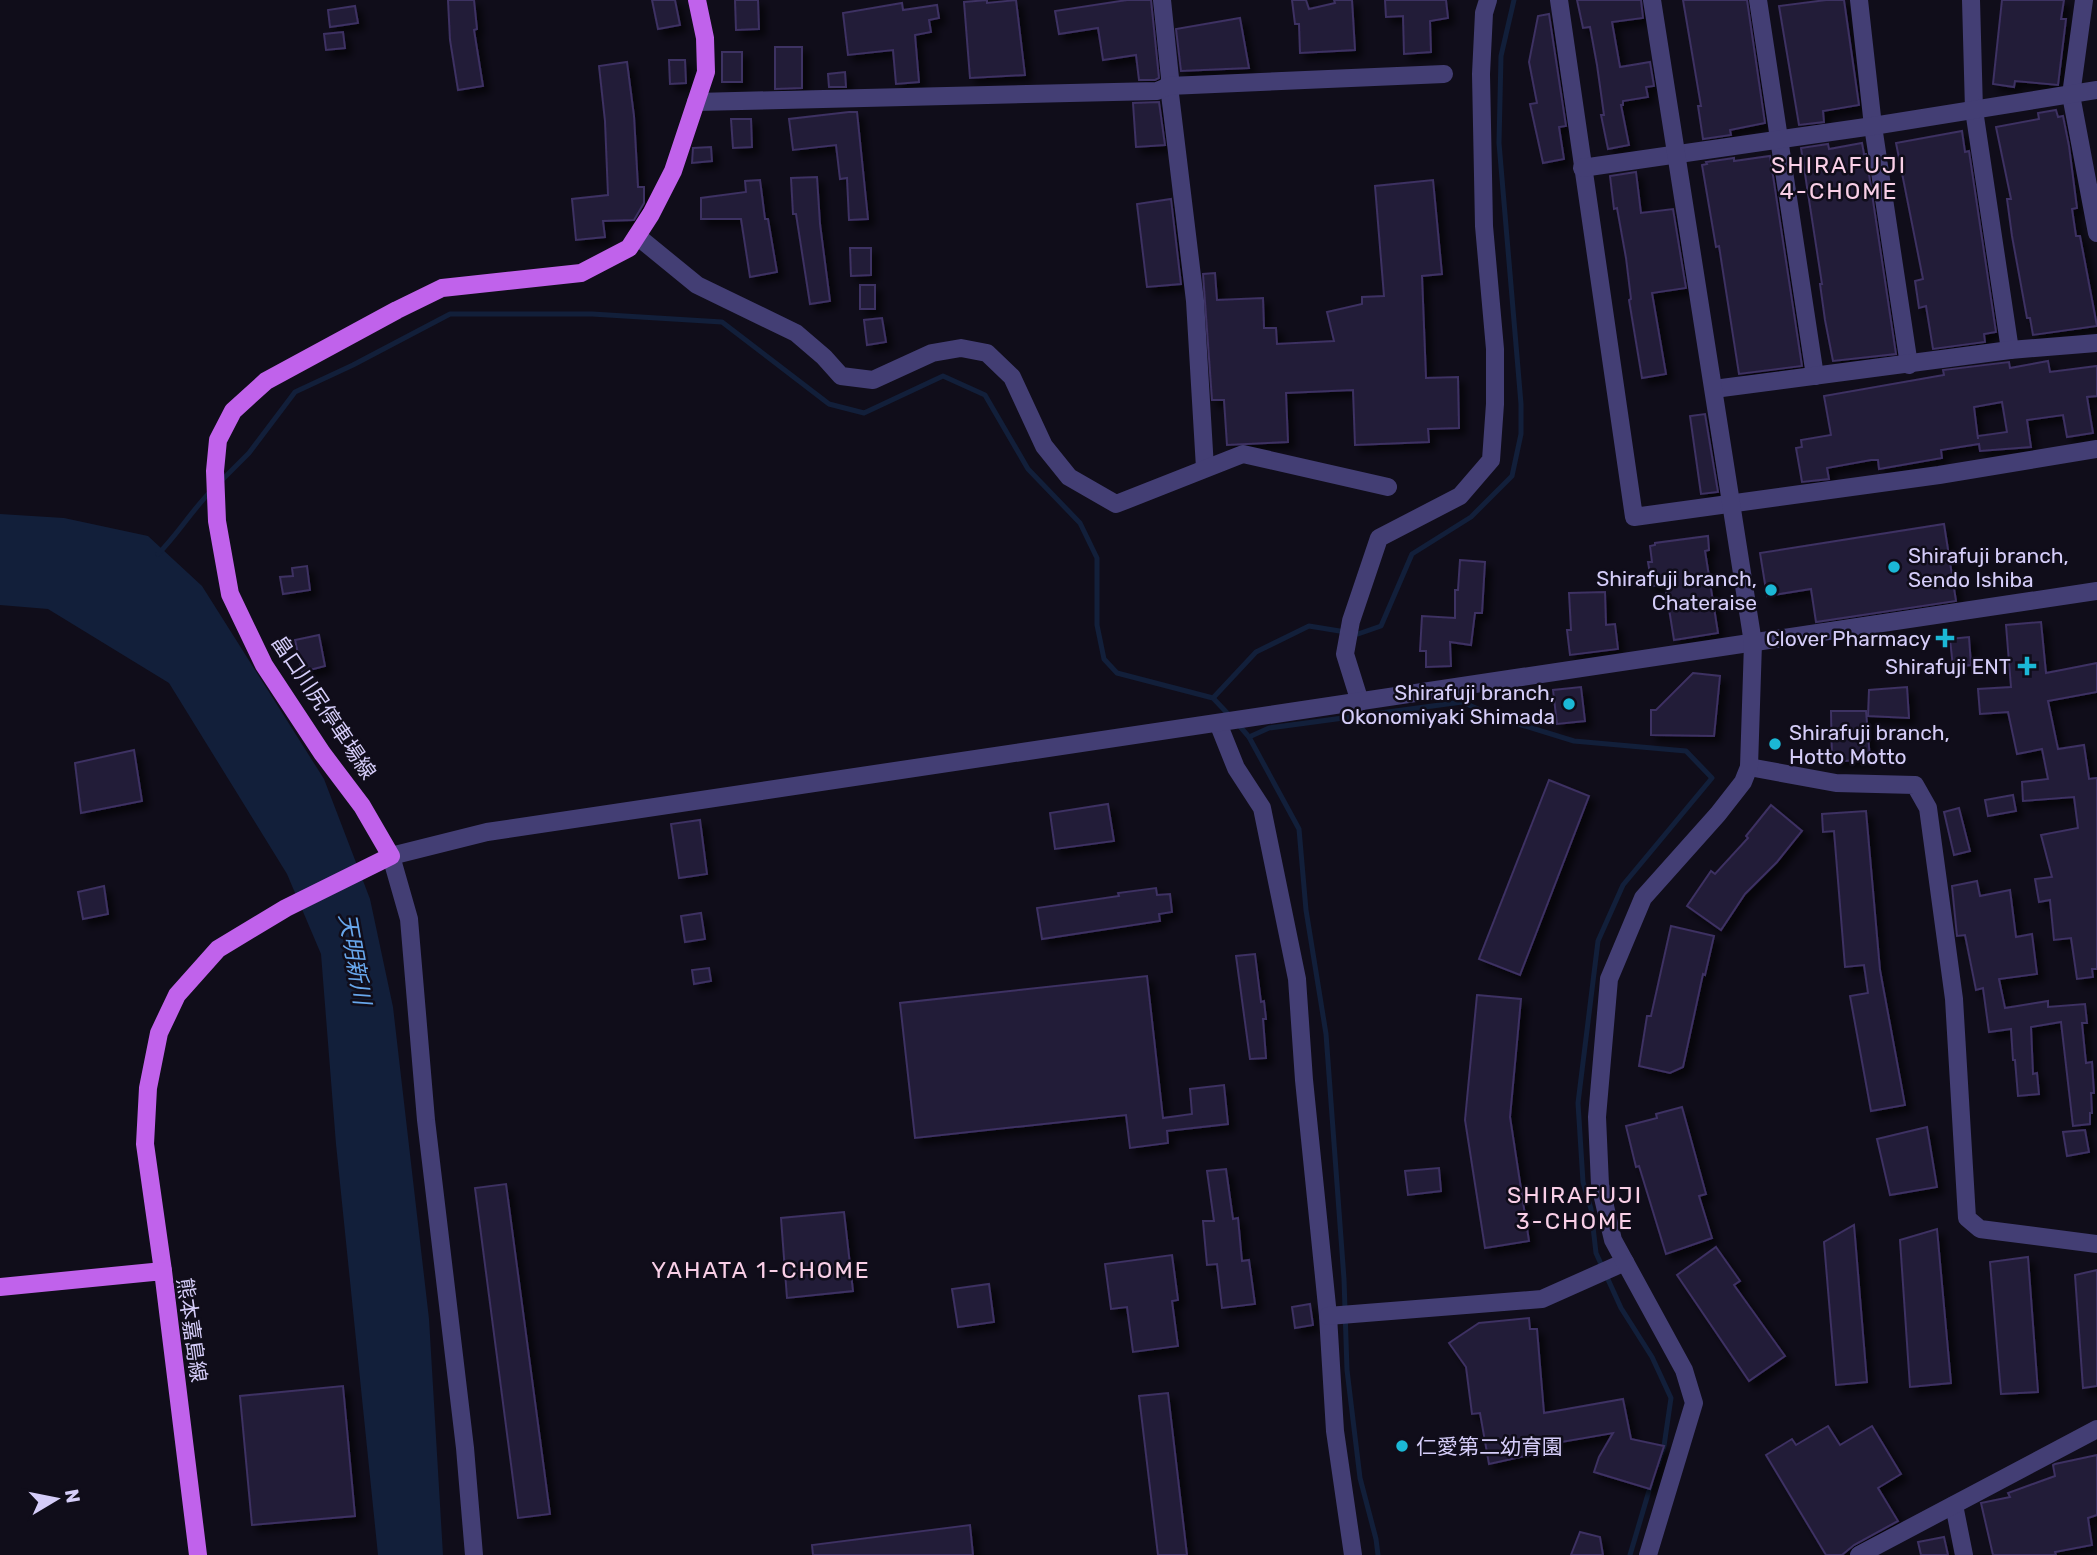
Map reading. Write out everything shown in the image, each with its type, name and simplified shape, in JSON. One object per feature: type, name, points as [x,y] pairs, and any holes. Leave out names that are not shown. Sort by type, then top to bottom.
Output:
[{"type":"main road","name":"畠口川尻停車場線","points":[[391,856],[362,806],[322,753],[264,664],[230,594],[217,521],[215,471],[218,440],[233,411],[266,381],[442,288],[581,273],[629,248],[651,214],[673,171],[706,72],[705,38],[696,0]]},
{"type":"main road","points":[[163,1271],[145,1144],[148,1088],[159,1033],[177,995],[218,949],[286,908],[391,856]]},
{"type":"main road","name":"熊本嘉島線","points":[[0,1287],[163,1271],[198,1555]]},
{"type":"street","points":[[1162,0],[1169,86],[1195,301],[1205,468]]},
{"type":"street","points":[[1360,702],[1345,654],[1351,621],[1379,538],[1460,496],[1491,460],[1495,404],[1494,349],[1484,226],[1481,74],[1484,13],[1488,0]]},
{"type":"street","points":[[1559,0],[1634,517],[1938,475],[2097,449]]},
{"type":"street","points":[[1648,1555],[1694,1403],[1684,1370],[1613,1240],[1600,1185],[1597,1117],[1609,979],[1643,898],[1743,782],[1749,766],[1753,643],[1652,0]]},
{"type":"street","points":[[1758,0],[1815,376]]},
{"type":"street","points":[[1859,0],[1873,126],[1909,365]]},
{"type":"street","points":[[1971,0],[1974,110],[2010,350]]},
{"type":"street","points":[[2084,0],[2071,95],[2097,233]]},
{"type":"street","points":[[696,102],[1157,91],[1169,86],[1444,74]]},
{"type":"street","points":[[1582,168],[2097,90]]},
{"type":"street","points":[[637,236],[697,285],[796,333],[841,376],[873,380],[932,353],[961,348],[987,353],[1012,377],[1044,446],[1069,477],[1116,504],[1243,454],[1388,487]]},
{"type":"street","points":[[1714,389],[2010,350],[2097,343]]},
{"type":"street","points":[[474,1555],[466,1448],[426,1120],[410,919],[391,856],[487,832],[2097,591]]},
{"type":"street","points":[[1218,723],[1236,768],[1262,808],[1297,979],[1304,1080],[1328,1316],[1335,1431],[1353,1555]]},
{"type":"street","points":[[1749,766],[1836,783],[1915,785],[1928,808],[1954,999],[1968,1218],[1980,1229],[2097,1244]]},
{"type":"street","points":[[1328,1316],[1542,1299],[1625,1262]]},
{"type":"street","points":[[1859,1555],[2097,1429]]},
{"type":"street","points":[[1954,1505],[1964,1555]]},
{"type":"water","name":"天明新川","points":[[0,514],[64,518],[148,536],[202,586],[324,779],[370,899],[393,1007],[429,1319],[443,1555],[378,1555],[336,1144],[321,954],[287,874],[169,683],[48,609],[0,605]]},
{"type":"building","points":[[448,0],[474,0],[477,29],[474,30],[483,86],[458,90],[450,40]]},
{"type":"building","points":[[652,0],[675,0],[680,25],[658,29]]},
{"type":"building","points":[[735,0],[758,0],[759,29],[736,30]]},
{"type":"building","points":[[987,0],[987,3],[1016,0],[1025,75],[970,78],[964,2]]},
{"type":"building","points":[[1127,0],[1151,0],[1159,78],[1155,80],[1139,80],[1136,55],[1103,60],[1098,28],[1059,34],[1055,11]]},
{"type":"building","points":[[1292,0],[1306,0],[1309,9],[1335,3],[1334,0],[1352,0],[1355,50],[1300,53],[1299,24],[1295,24]]},
{"type":"building","points":[[1385,0],[1446,0],[1448,18],[1430,21],[1431,52],[1404,54],[1403,16],[1386,17]]},
{"type":"building","points":[[1577,0],[1641,0],[1643,18],[1612,22],[1620,67],[1650,62],[1654,86],[1646,87],[1648,97],[1623,101],[1621,105],[1629,145],[1608,149],[1590,27],[1583,28]]},
{"type":"building","points":[[1683,0],[1747,0],[1765,123],[1730,130],[1731,135],[1703,139],[1698,106],[1701,106]]},
{"type":"building","points":[[1844,0],[1859,105],[1823,111],[1824,122],[1799,125],[1779,6]]},
{"type":"building","points":[[2002,0],[2064,0],[2061,19],[2066,19],[2058,85],[2015,81],[2014,87],[1993,84]]},
{"type":"building","points":[[902,3],[903,10],[937,5],[939,18],[929,20],[931,32],[915,35],[919,82],[896,84],[893,50],[848,55],[843,13]]},
{"type":"building","points":[[355,6],[358,23],[330,27],[328,10]]},
{"type":"building","points":[[1549,14],[1566,126],[1559,127],[1564,159],[1543,163],[1530,104],[1537,103],[1529,62],[1538,16]]},
{"type":"building","points":[[1240,18],[1249,68],[1181,71],[1176,29]]},
{"type":"building","points":[[343,32],[345,48],[326,50],[324,34]]},
{"type":"building","points":[[775,47],[802,47],[802,88],[775,89]]},
{"type":"building","points":[[722,52],[742,52],[742,82],[722,82]]},
{"type":"building","points":[[669,60],[685,60],[686,83],[670,84]]},
{"type":"building","points":[[627,62],[634,116],[638,187],[644,187],[644,203],[634,220],[603,221],[605,237],[576,240],[572,199],[608,195],[605,121],[599,66]]},
{"type":"building","points":[[845,72],[846,87],[829,87],[828,74]]},
{"type":"building","points":[[1159,102],[1165,145],[1136,147],[1133,103]]},
{"type":"building","points":[[2056,110],[2058,117],[2063,116],[2069,146],[2077,208],[2072,209],[2076,236],[2080,236],[2097,326],[2033,335],[2030,318],[2027,318],[2012,236],[2007,199],[2011,199],[1996,127],[2039,119],[2038,113]]},
{"type":"building","points":[[857,112],[868,219],[849,220],[847,178],[840,179],[836,145],[793,150],[789,119]]},
{"type":"building","points":[[731,119],[751,119],[752,147],[733,148]]},
{"type":"building","points":[[1962,131],[1965,152],[1969,151],[1996,332],[1984,334],[1985,342],[1933,349],[1926,306],[1919,308],[1915,281],[1923,279],[1896,143]]},
{"type":"building","points":[[1862,143],[1866,154],[1896,354],[1833,361],[1801,148],[1828,144],[1829,149]]},
{"type":"building","points":[[711,147],[712,161],[692,163],[693,148]]},
{"type":"building","points":[[1770,156],[1802,366],[1739,374],[1719,246],[1716,247],[1702,165],[1734,158],[1734,161]]},
{"type":"building","points":[[1636,172],[1641,213],[1673,209],[1686,288],[1652,293],[1666,374],[1642,378],[1629,300],[1626,258],[1617,208],[1614,209],[1610,176]]},
{"type":"building","points":[[817,177],[830,301],[810,304],[796,214],[793,214],[791,178]]},
{"type":"building","points":[[760,180],[765,219],[768,219],[777,272],[750,277],[741,219],[701,219],[701,198],[746,192],[745,181]]},
{"type":"building","points":[[1433,180],[1442,274],[1422,276],[1426,378],[1458,377],[1459,428],[1428,429],[1429,442],[1355,445],[1353,390],[1286,393],[1288,442],[1227,445],[1224,400],[1212,400],[1203,274],[1215,273],[1217,300],[1263,298],[1264,328],[1276,328],[1277,344],[1334,341],[1327,312],[1362,304],[1362,297],[1384,296],[1375,186]]},
{"type":"building","points":[[1171,199],[1181,284],[1147,287],[1137,204]]},
{"type":"building","points":[[850,248],[871,248],[871,275],[851,276]]},
{"type":"building","points":[[860,285],[875,285],[875,309],[860,309]]},
{"type":"building","points":[[882,318],[886,342],[867,345],[864,320]]},
{"type":"building","points":[[2048,361],[2050,372],[2097,366],[2097,396],[2087,397],[2093,433],[2067,437],[2063,415],[2027,420],[2031,447],[1980,451],[1979,444],[1941,450],[1942,458],[1879,469],[1878,460],[1871,460],[1827,468],[1829,479],[1802,482],[1796,448],[1802,447],[1801,440],[1831,435],[1824,396],[1944,375],[1943,370],[2009,362],[2010,368]],"holes":[[[2002,402],[2007,432],[1978,436],[1978,439],[1974,407]]]},
{"type":"building","points":[[1705,414],[1718,492],[1701,494],[1690,416]]},
{"type":"building","points":[[1944,524],[1956,601],[1816,622],[1811,589],[1767,596],[1760,553]]},
{"type":"building","points":[[1708,536],[1709,550],[1705,551],[1718,633],[1674,640],[1665,584],[1652,586],[1648,562],[1652,562],[1650,546],[1655,543]]},
{"type":"building","points":[[1460,560],[1485,562],[1482,613],[1475,613],[1471,645],[1450,642],[1451,666],[1426,667],[1426,651],[1420,651],[1422,616],[1455,618],[1455,590],[1458,590]]},
{"type":"building","points":[[307,566],[310,590],[283,594],[280,577],[293,576],[292,568]]},
{"type":"building","points":[[1605,592],[1606,625],[1615,624],[1618,649],[1570,655],[1567,630],[1571,630],[1569,593]]},
{"type":"building","points":[[2041,622],[2046,673],[2097,663],[2097,692],[2048,701],[2058,749],[2084,745],[2089,779],[2097,778],[2097,969],[2092,969],[2093,977],[2077,979],[2071,938],[2054,940],[2050,900],[2039,902],[2035,879],[2052,877],[2041,835],[2078,828],[2074,797],[2023,801],[2022,782],[2048,779],[2042,749],[2017,754],[2008,712],[1980,714],[1978,689],[2011,687],[2006,625]]},
{"type":"building","points":[[319,635],[325,666],[302,672],[295,640]]},
{"type":"building","points":[[1969,637],[1971,665],[1953,667],[1950,639]]},
{"type":"building","points":[[1693,673],[1720,676],[1714,736],[1651,735],[1651,710],[1656,710]]},
{"type":"building","points":[[1581,687],[1585,721],[1557,724],[1553,690]]},
{"type":"building","points":[[1907,687],[1909,718],[1868,716],[1869,690]]},
{"type":"building","points":[[1831,711],[1866,711],[1870,759],[1832,762]]},
{"type":"building","points":[[134,750],[142,801],[81,813],[75,763]]},
{"type":"building","points":[[1549,780],[1589,796],[1520,975],[1479,959]]},
{"type":"building","points":[[2013,795],[2016,811],[1988,816],[1985,800]]},
{"type":"building","points":[[1108,804],[1114,841],[1055,849],[1050,813]]},
{"type":"building","points":[[1771,805],[1802,831],[1777,862],[1745,894],[1721,930],[1687,906],[1711,871],[1715,874],[1748,838],[1746,836]]},
{"type":"building","points":[[1959,808],[1970,851],[1954,855],[1944,812]]},
{"type":"building","points":[[1866,811],[1880,970],[1905,1105],[1871,1111],[1850,996],[1868,993],[1864,965],[1845,967],[1834,831],[1823,832],[1822,814]]},
{"type":"building","points":[[700,820],[707,874],[679,878],[671,824]]},
{"type":"building","points":[[1977,881],[1980,896],[2010,890],[2016,937],[2032,934],[2037,974],[1999,979],[2005,1008],[2048,1001],[2048,1007],[2085,1004],[2087,1023],[2082,1023],[2086,1063],[2092,1062],[2094,1093],[2091,1093],[2090,1124],[2073,1126],[2061,1022],[2031,1027],[2033,1074],[2037,1073],[2039,1094],[2018,1096],[2011,1029],[1989,1032],[1983,988],[1976,990],[1965,935],[1957,936],[1952,886]]},
{"type":"building","points":[[104,886],[108,914],[83,919],[78,892]]},
{"type":"building","points":[[1156,888],[1157,895],[1170,894],[1172,912],[1159,914],[1160,921],[1042,939],[1037,908]]},
{"type":"building","points":[[701,913],[705,939],[685,942],[681,916]]},
{"type":"building","points":[[1671,926],[1714,936],[1683,1067],[1670,1073],[1639,1066],[1647,1016],[1651,1016]]},
{"type":"building","points":[[1255,954],[1266,1019],[1263,1019],[1266,1058],[1250,1059],[1236,956]]},
{"type":"building","points":[[709,968],[711,981],[694,984],[692,970]]},
{"type":"building","points":[[1147,976],[1163,1118],[1192,1114],[1190,1089],[1224,1085],[1228,1124],[1167,1131],[1168,1143],[1130,1148],[1126,1115],[915,1138],[900,1003]]},
{"type":"building","points":[[1477,995],[1521,999],[1510,1117],[1529,1241],[1485,1248],[1465,1120]]},
{"type":"building","points":[[1682,1107],[1706,1194],[1699,1196],[1712,1238],[1666,1254],[1639,1166],[1636,1167],[1626,1126],[1657,1118],[1656,1114]]},
{"type":"building","points":[[1927,1127],[1937,1187],[1890,1195],[1877,1139]]},
{"type":"building","points":[[2085,1130],[2089,1152],[2067,1156],[2063,1132]]},
{"type":"building","points":[[1439,1168],[1441,1191],[1408,1195],[1405,1171]]},
{"type":"building","points":[[1226,1169],[1233,1219],[1238,1218],[1242,1261],[1249,1260],[1255,1304],[1222,1308],[1217,1264],[1207,1265],[1203,1221],[1214,1221],[1207,1171]]},
{"type":"building","points":[[506,1184],[550,1514],[518,1518],[475,1188]]},
{"type":"building","points":[[844,1212],[853,1291],[787,1298],[781,1218]]},
{"type":"building","points":[[1854,1225],[1867,1382],[1836,1385],[1824,1242]]},
{"type":"building","points":[[1937,1229],[1951,1383],[1910,1387],[1900,1240]]},
{"type":"building","points":[[1716,1247],[1740,1281],[1734,1285],[1785,1356],[1749,1381],[1677,1275]]},
{"type":"building","points":[[1172,1255],[1178,1300],[1172,1301],[1178,1346],[1133,1352],[1127,1307],[1111,1309],[1105,1264]]},
{"type":"building","points":[[2028,1257],[2038,1392],[2001,1394],[1990,1262]]},
{"type":"building","points":[[2097,1270],[2097,1386],[2083,1388],[2075,1275]]},
{"type":"building","points":[[989,1284],[994,1322],[958,1327],[952,1289]]},
{"type":"building","points":[[1310,1304],[1313,1325],[1295,1328],[1292,1307]]},
{"type":"building","points":[[1529,1318],[1530,1329],[1537,1329],[1544,1413],[1623,1399],[1631,1439],[1664,1446],[1650,1489],[1594,1472],[1613,1433],[1538,1446],[1539,1453],[1489,1464],[1480,1413],[1472,1414],[1466,1367],[1449,1343],[1479,1323]]},
{"type":"building","points":[[343,1386],[355,1516],[252,1525],[240,1396]]},
{"type":"building","points":[[1168,1393],[1187,1555],[1158,1555],[1139,1396]]},
{"type":"building","points":[[1828,1426],[1840,1445],[1872,1426],[1901,1474],[1878,1488],[1898,1521],[1854,1545],[1842,1555],[1826,1555],[1766,1455],[1792,1439],[1796,1445]]},
{"type":"building","points":[[2097,1455],[2097,1515],[2088,1518],[2092,1545],[2055,1552],[2056,1555],[1993,1555],[1981,1503],[2010,1497],[2008,1493],[2055,1476],[2055,1464]]},
{"type":"building","points":[[970,1525],[973,1555],[813,1555],[812,1545]]},
{"type":"building","points":[[1580,1532],[1600,1537],[1603,1555],[1571,1555]]},
{"type":"building","points":[[1944,1537],[1948,1555],[1921,1555],[1918,1542]]},
{"type":"waterway","points":[[1213,698],[1256,652],[1309,626],[1358,634],[1381,626],[1412,554],[1471,517],[1512,476],[1521,434],[1521,404],[1499,143],[1501,56],[1514,0]]},
{"type":"waterway","points":[[219,483],[249,453],[295,392],[450,314],[592,314],[722,322],[829,404],[864,413],[943,376],[985,395],[1028,469],[1080,523],[1097,558],[1097,625],[1104,659],[1117,673],[1213,698],[1230,716]]},
{"type":"waterway","points":[[158,554],[212,490]]},
{"type":"waterway","points":[[1249,737],[1269,728],[1462,702],[1499,718],[1574,741],[1686,751],[1712,778],[1623,885],[1598,941],[1578,1103],[1583,1182],[1591,1209],[1596,1253],[1621,1308],[1652,1357],[1671,1398],[1664,1446],[1658,1465]]},
{"type":"waterway","points":[[1237,723],[1249,737],[1299,829],[1306,910],[1326,1034],[1344,1279],[1347,1370],[1360,1478],[1378,1555]]},
{"type":"waterway","points":[[1630,1555],[1651,1484]]},
{"type":"place","name":"Shirafuji branch, Sendo Ishiba","points":[[1894,567]]},
{"type":"place","name":"Shirafuji branch, Chateraise","points":[[1771,590]]},
{"type":"place","name":"Clover Pharmacy","points":[[1945,638]]},
{"type":"place","name":"Shirafuji ENT","points":[[2027,666]]},
{"type":"place","name":"Shirafuji branch, Okonomiyaki Shimada","points":[[1569,704]]},
{"type":"place","name":"Shirafuji branch, Hotto Motto","points":[[1775,744]]},
{"type":"place","name":"仁愛第二幼育園","points":[[1402,1446]]},
{"type":"district","name":"SHIRAFUJI 4-CHOME","points":[[1839,178]]},
{"type":"district","name":"SHIRAFUJI 3-CHOME","points":[[1575,1208]]},
{"type":"district","name":"YAHATA 1-CHOME","points":[[761,1270]]}]
